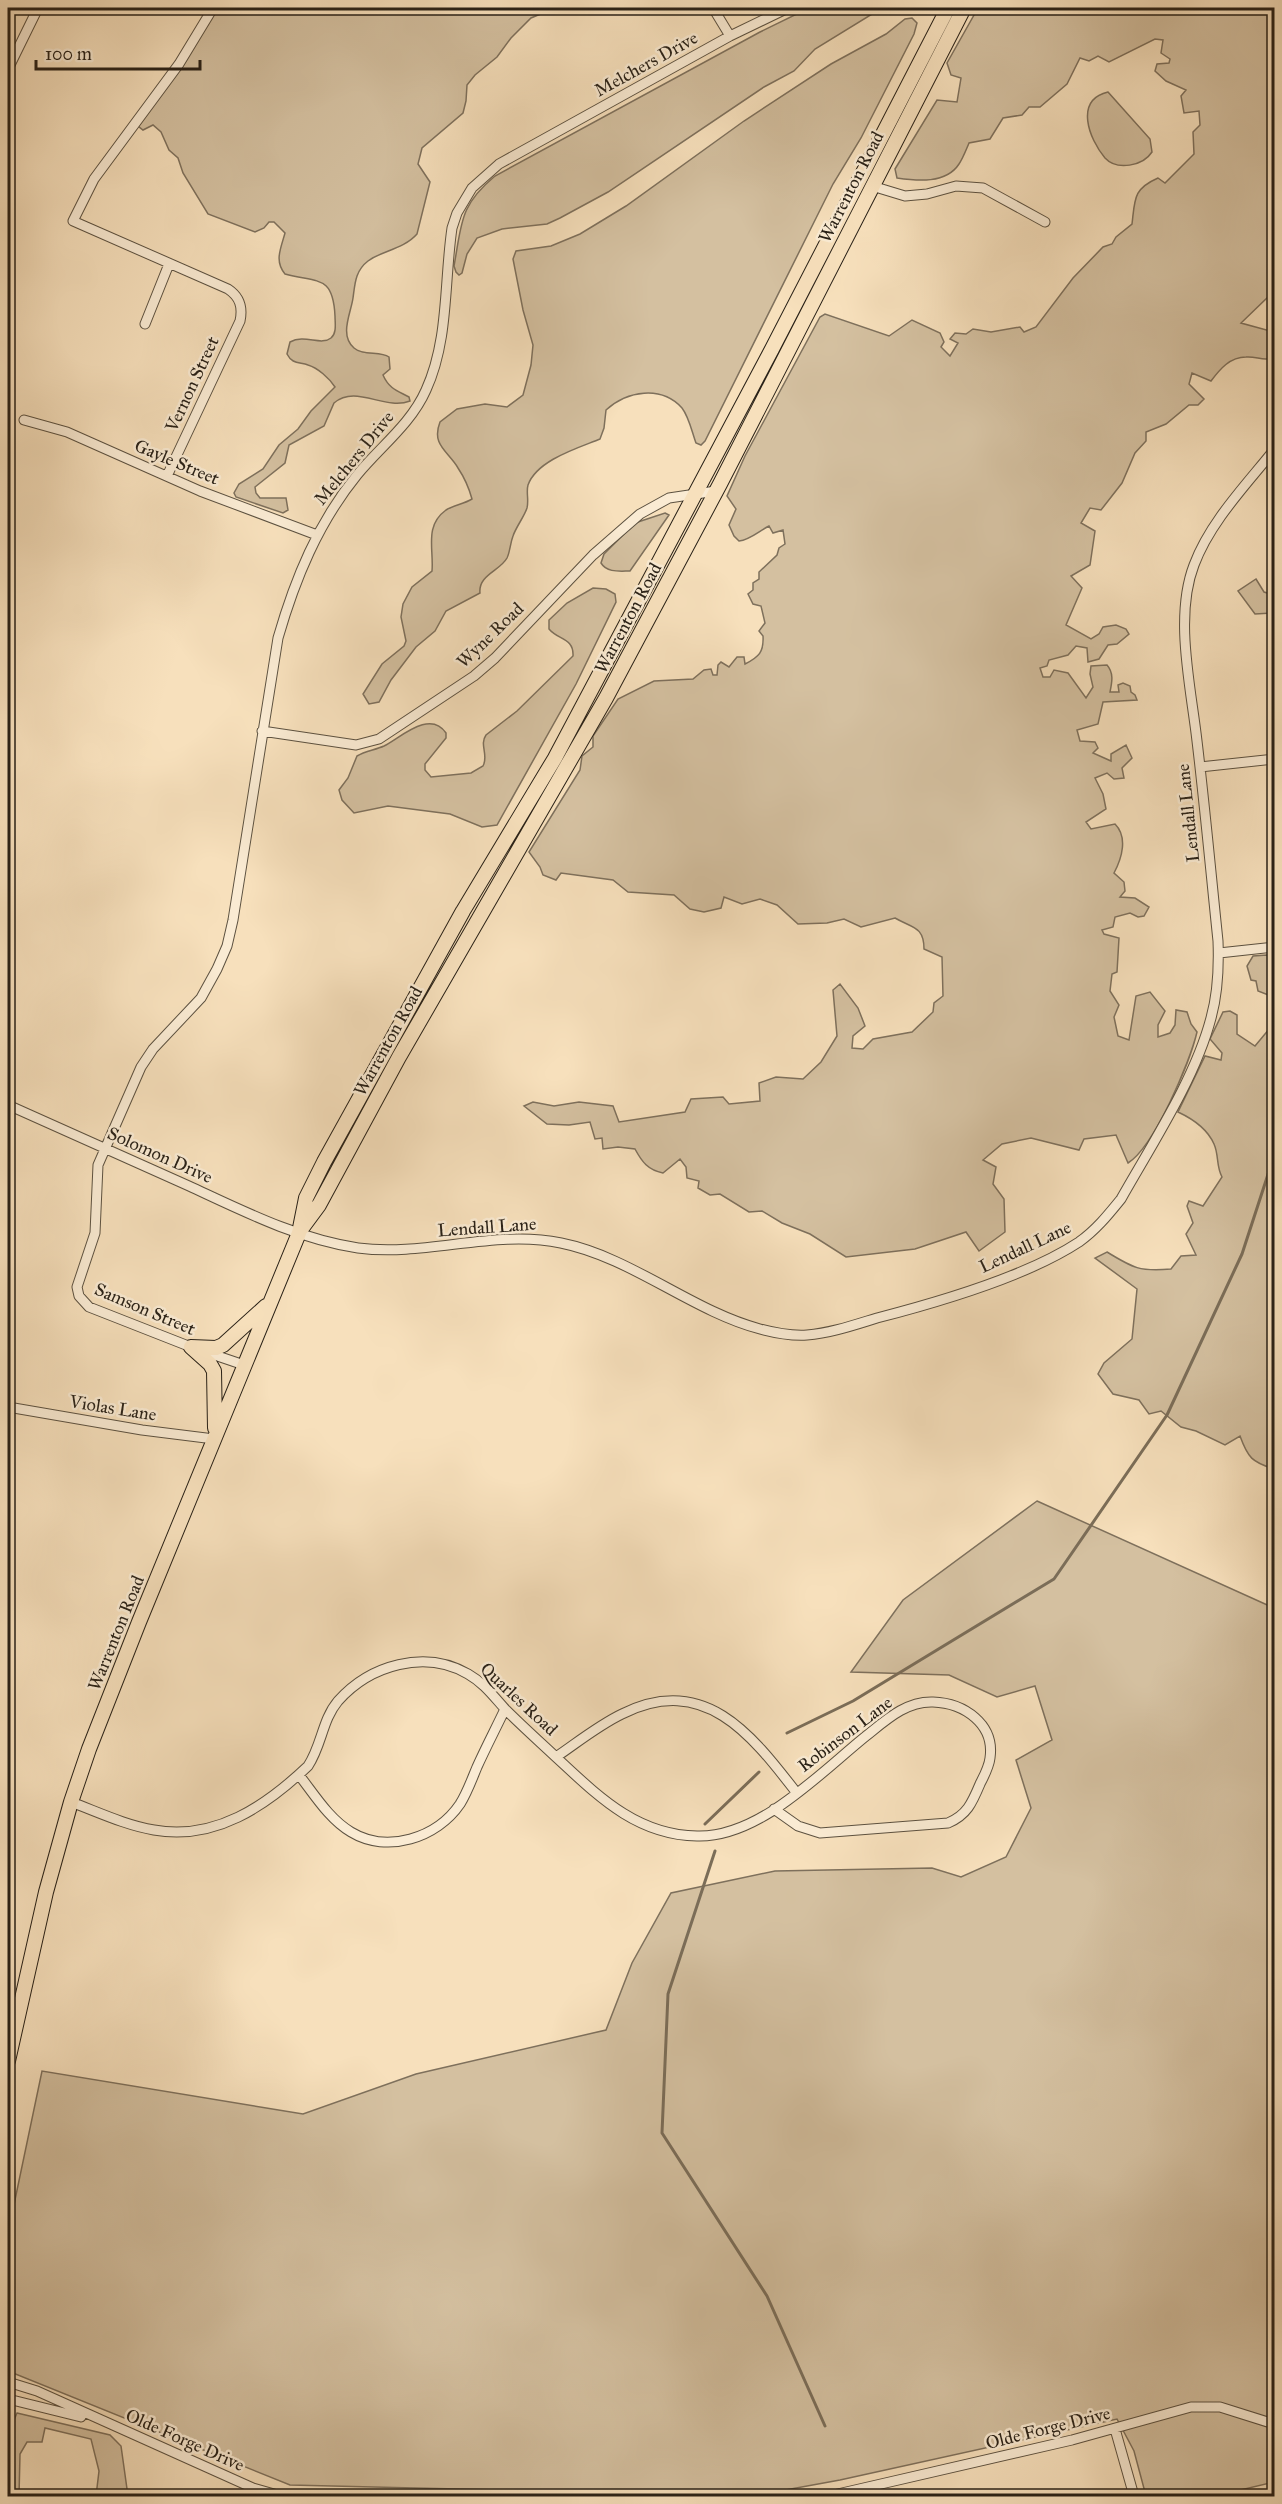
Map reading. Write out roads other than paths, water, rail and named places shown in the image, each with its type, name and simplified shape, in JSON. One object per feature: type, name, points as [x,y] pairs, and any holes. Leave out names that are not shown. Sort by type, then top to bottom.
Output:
[{"type":"main road","name":"Warrenton Road","points":[[8,2061],[46,1892],[71,1802],[111,1693],[299,1233],[306,1198],[333,1144],[463,911],[555,758],[948,8]]},
{"type":"main road","name":"Warrenton Road","points":[[299,1233],[319,1206],[420,1022],[606,698],[716,491],[964,8]]},
{"type":"main road","points":[[191,1347],[216,1348],[223,1345],[270,1302]]},
{"type":"main road","points":[[191,1347],[210,1364],[214,1371],[215,1437]]},
{"type":"street","points":[[8,69],[38,8]]},
{"type":"street","points":[[145,324],[169,264],[73,221],[94,179],[179,64],[213,8]]},
{"type":"street","points":[[713,8],[730,36]]},
{"type":"street","name":"Melchers Drive","points":[[106,1148],[141,1067],[161,1040],[201,998],[227,946],[281,628],[316,535],[340,496],[359,472],[399,430],[425,394],[437,361],[452,228],[457,213],[472,188],[499,164],[730,36],[788,8]]},
{"type":"street","points":[[872,186],[905,196],[919,196],[956,186],[971,186],[988,190],[1046,222]]},
{"type":"street","name":"Vernon Street","points":[[167,476],[240,321],[241,305],[238,298],[228,289],[169,264]]},
{"type":"street","name":"Gayle Street","points":[[24,420],[67,432],[254,513],[316,535]]},
{"type":"street","name":"Lendall Lane","points":[[299,1233],[338,1244],[382,1250],[522,1238],[565,1243],[606,1258],[736,1321],[757,1328],[790,1334],[827,1332],[922,1306],[1020,1271],[1052,1257],[1084,1238],[1107,1217],[1120,1199],[1196,1061],[1211,1020],[1219,953],[1185,618],[1188,585],[1200,551],[1215,526],[1275,450]]},
{"type":"street","name":"Wyne Road","points":[[262,731],[356,745],[379,739],[461,685],[495,658],[593,555],[640,514],[669,498],[716,491]]},
{"type":"street","points":[[1200,767],[1275,759]]},
{"type":"street","points":[[1219,953],[1275,947]]},
{"type":"street","name":"Solomon Drive","points":[[8,1105],[263,1220],[299,1233]]},
{"type":"street","name":"Samson Street","points":[[106,1148],[98,1165],[95,1233],[79,1279],[79,1296],[89,1307],[244,1365]]},
{"type":"street","name":"Violas Lane","points":[[8,1407],[142,1430],[215,1437]]},
{"type":"street","name":"Quarles Road","points":[[71,1802],[154,1830],[194,1832],[226,1824],[245,1815],[299,1775],[315,1755],[324,1726],[338,1702],[364,1679],[392,1666],[426,1661],[454,1667],[482,1683],[505,1709],[605,1803],[627,1816],[670,1833],[697,1836],[728,1832],[774,1809],[796,1792]]},
{"type":"street","name":"Robinson Lane","points":[[556,1757],[610,1721],[639,1707],[664,1702],[688,1702],[712,1709],[731,1719],[763,1749],[796,1792],[897,1712],[909,1706],[933,1702],[963,1709],[972,1714],[984,1728],[989,1739],[990,1759],[976,1794],[965,1813],[948,1823],[820,1833],[806,1830],[774,1809]]},
{"type":"street","points":[[299,1775],[333,1817],[351,1833],[379,1842],[394,1842],[419,1837],[440,1825],[461,1803],[505,1709]]},
{"type":"street","name":"Olde Forge Drive","points":[[8,2382],[37,2391],[264,2494],[281,2496]]},
{"type":"street","name":"Olde Forge Drive","points":[[8,2399],[109,2425]]},
{"type":"street","name":"Olde Forge Drive","points":[[828,2496],[1115,2429],[1160,2414],[1204,2406],[1235,2410],[1275,2424]]},
{"type":"street","points":[[1115,2429],[1134,2496]]},
{"type":"waterway","points":[[787,1733],[853,1701],[1054,1579],[1167,1415],[1242,1254],[1274,1156]]},
{"type":"waterway","points":[[705,1824],[759,1772]]},
{"type":"waterway","points":[[715,1851],[668,1994],[662,2133],[767,2296],[825,2426]]}]
